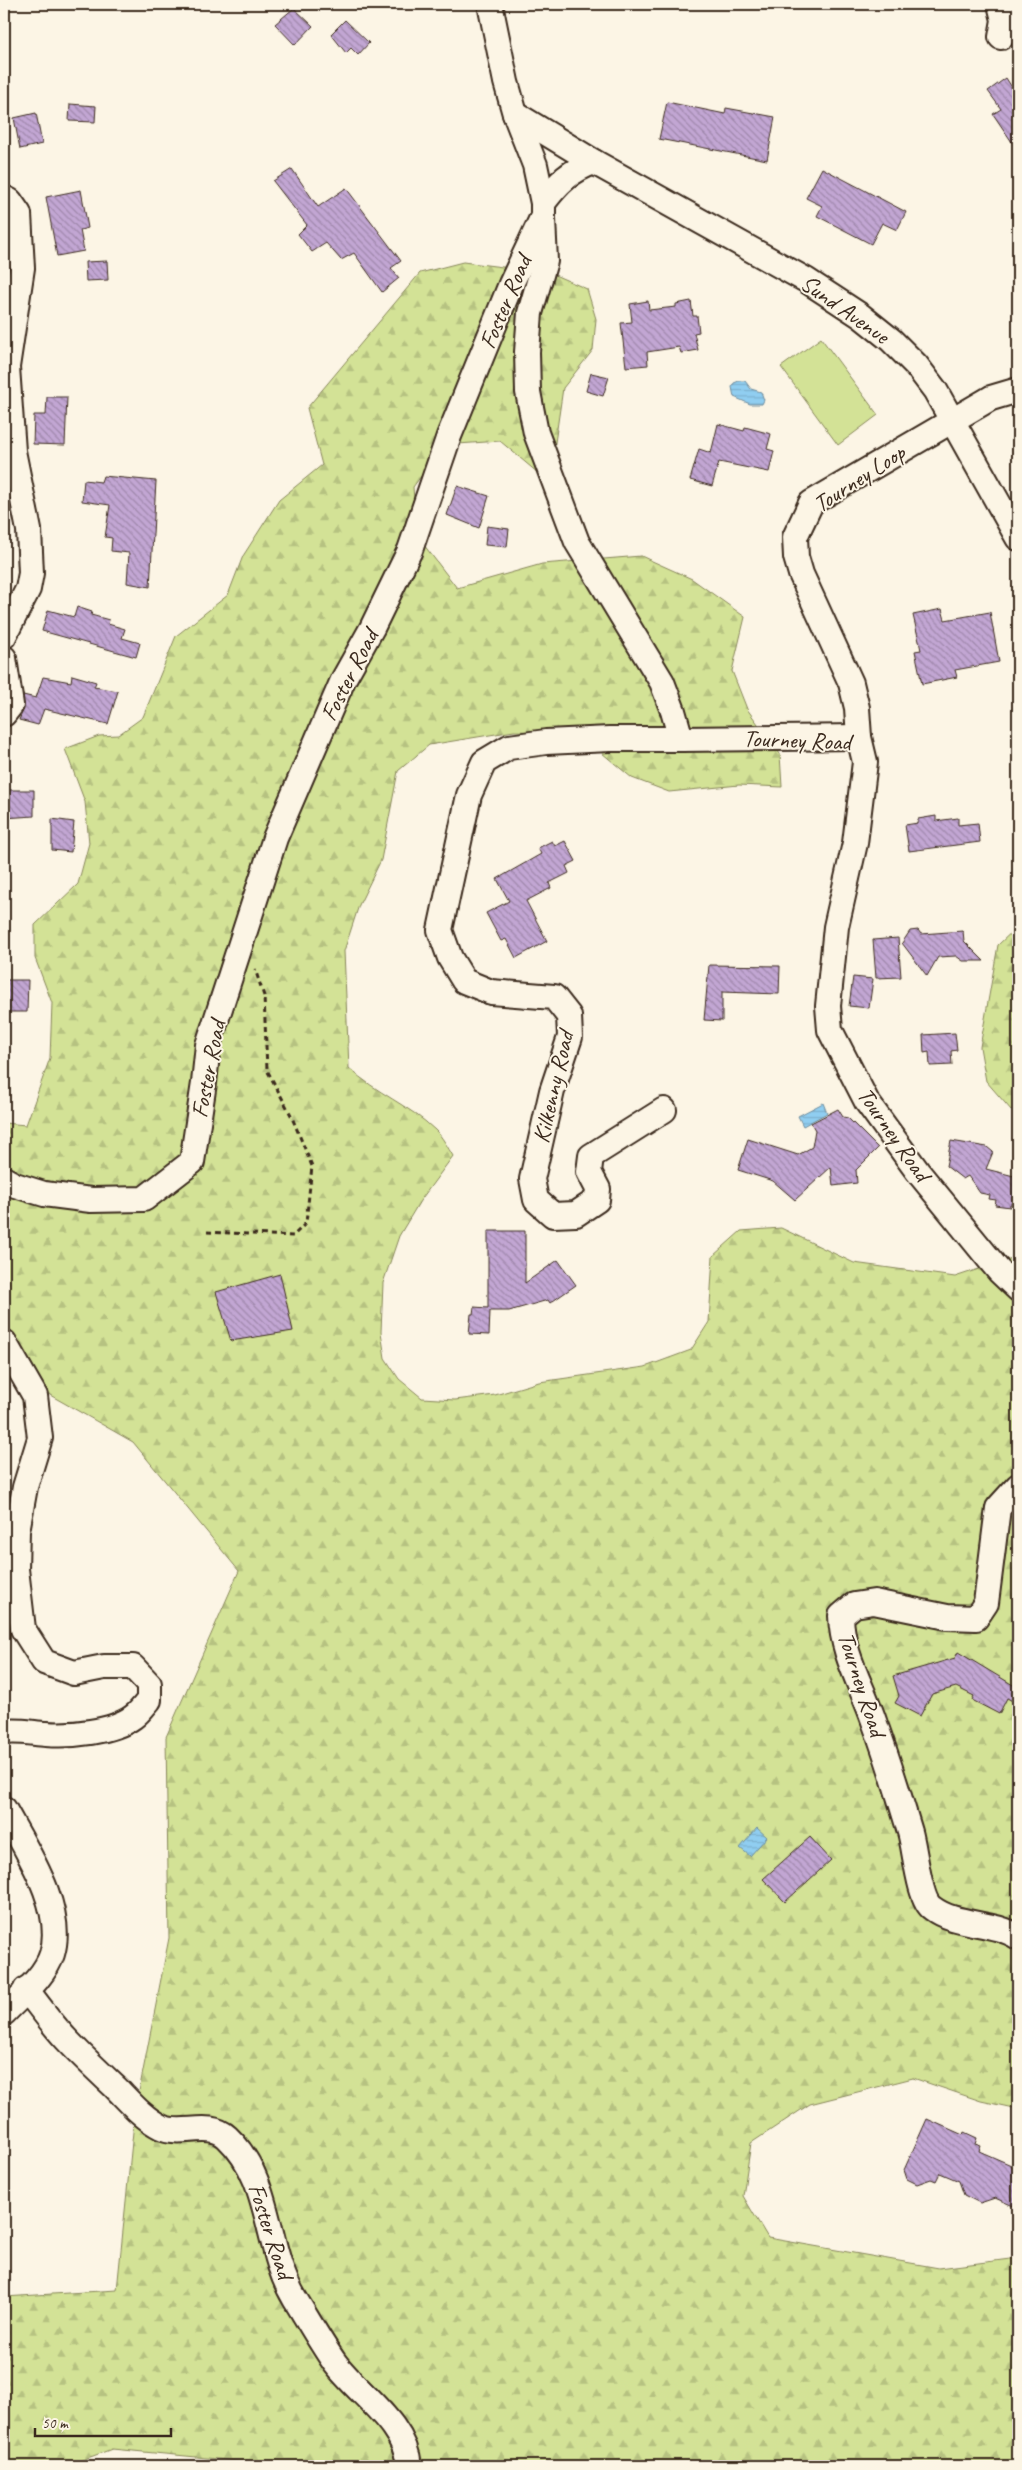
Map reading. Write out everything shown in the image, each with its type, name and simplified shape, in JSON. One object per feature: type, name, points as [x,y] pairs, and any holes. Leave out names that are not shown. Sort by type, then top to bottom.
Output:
[{"type":"street","points":[[490,4],[497,45],[515,114],[535,165],[543,209],[545,261],[530,313],[527,352],[528,392],[536,433],[577,542],[662,682],[681,739]]},
{"type":"street","points":[[1000,4],[1004,20],[1001,37]]},
{"type":"street","name":"Sund Avenue","points":[[515,114],[594,162],[790,271],[861,316],[891,340],[916,365],[953,420],[1018,538]]},
{"type":"street","points":[[543,209],[556,185],[570,173],[594,162]]},
{"type":"street","points":[[4,198],[10,201],[19,214],[22,268],[5,366],[13,451],[29,530],[31,573],[28,589],[4,636]]},
{"type":"street","name":"Foster Road","points":[[4,1179],[15,1185],[44,1194],[91,1200],[144,1199],[192,1162],[208,1045],[275,838],[343,680],[372,628],[410,550],[449,436],[543,209]]},
{"type":"street","name":"Tourney Loop","points":[[859,737],[857,708],[851,683],[800,574],[796,557],[795,537],[811,503],[991,398],[1018,390]]},
{"type":"street","points":[[4,658],[8,709]]},
{"type":"street","name":"Tourney Road","points":[[681,739],[859,737],[865,762],[855,843],[836,927],[828,1006],[830,1030],[867,1102],[918,1172],[999,1270],[1018,1289]]},
{"type":"street","name":"Kilkenny Road","points":[[664,1110],[591,1156],[589,1172],[598,1189],[597,1200],[576,1214],[553,1216],[536,1200],[532,1179],[552,1091],[570,1037],[569,1016],[554,998],[491,992],[464,981],[450,958],[440,930],[469,795],[484,762],[508,748],[546,742],[610,739],[681,739]]},
{"type":"street","points":[[4,1342],[35,1396],[40,1438],[25,1487],[17,1531],[16,1569],[23,1629],[44,1662],[74,1673],[104,1667],[133,1667],[149,1684],[149,1700],[133,1717],[117,1725],[78,1734],[48,1734],[17,1730],[4,1732]]},
{"type":"street","name":"Tourney Road","points":[[1018,1486],[998,1508],[986,1603],[976,1618],[947,1618],[874,1602],[854,1605],[841,1616],[842,1634],[847,1653],[875,1723],[910,1832],[924,1896],[932,1908],[972,1923],[992,1926],[1018,1937]]},
{"type":"street","points":[[4,1809],[33,1862],[53,1914],[54,1934],[52,1955],[45,1968],[4,2013]]},
{"type":"street","name":"Foster Road","points":[[26,1989],[66,2039],[144,2115],[162,2128],[176,2131],[210,2129],[225,2135],[233,2144],[257,2180],[283,2273],[294,2297],[336,2364],[405,2445],[409,2466]]},
{"type":"path","points":[[207,1232],[293,1236],[306,1223],[312,1166],[291,1115],[267,1070],[264,996],[245,934]]},
{"type":"green space","points":[[463,262],[550,273],[587,289],[596,319],[593,350],[563,388],[552,463],[538,473],[500,441],[444,445],[413,487],[417,536],[457,588],[542,564],[641,556],[692,579],[745,617],[732,671],[747,709],[780,754],[782,787],[739,785],[669,792],[632,778],[578,733],[514,731],[429,745],[398,771],[381,860],[359,905],[344,951],[349,1068],[370,1085],[425,1121],[440,1135],[453,1156],[420,1201],[399,1236],[383,1283],[381,1332],[385,1358],[399,1379],[422,1398],[455,1400],[495,1395],[539,1382],[645,1367],[691,1350],[709,1322],[713,1256],[741,1231],[781,1228],[854,1263],[955,1277],[1018,1256],[1018,2109],[981,2101],[913,2078],[810,2104],[751,2143],[743,2196],[768,2238],[939,2268],[1018,2258],[1018,2466],[291,2466],[112,2449],[66,2466],[4,2466],[4,2297],[117,2290],[135,2112],[169,1938],[166,1737],[239,1571],[133,1442],[4,1369],[4,1123],[26,1125],[50,1058],[52,1003],[35,958],[35,925],[78,884],[89,843],[85,802],[65,749],[99,736],[118,735],[143,717],[176,636],[228,595],[243,556],[279,500],[322,465],[307,408],[420,273]]},
{"type":"green space","points":[[821,338],[878,415],[838,445],[781,367]]},
{"type":"green space","points":[[1018,926],[1018,1118],[986,1081],[980,1047],[998,945]]},
{"type":"water","points":[[745,381],[751,389],[761,392],[764,400],[762,404],[750,404],[734,397],[732,387],[734,383]]},
{"type":"water","points":[[823,1103],[827,1113],[803,1126],[798,1116]]},
{"type":"water","points":[[757,1828],[767,1837],[750,1856],[740,1848]]},
{"type":"building","points":[[294,8],[313,26],[295,45],[275,24]]},
{"type":"building","points":[[345,20],[369,43],[358,55],[351,48],[346,53],[331,34]]},
{"type":"building","points":[[1006,78],[1018,97],[1018,151],[993,114],[1001,109],[988,91]]},
{"type":"building","points":[[667,102],[725,114],[726,108],[775,117],[767,160],[659,139]]},
{"type":"building","points":[[70,104],[96,106],[95,122],[69,121]]},
{"type":"building","points":[[36,113],[42,144],[20,149],[14,118]]},
{"type":"building","points":[[822,168],[906,212],[897,230],[882,223],[871,244],[817,216],[822,206],[806,198]]},
{"type":"building","points":[[292,169],[318,207],[346,188],[401,261],[391,268],[399,278],[382,292],[354,253],[341,260],[326,243],[312,252],[298,234],[307,225],[273,181]]},
{"type":"building","points":[[81,190],[88,228],[80,230],[84,251],[57,256],[46,197]]},
{"type":"building","points":[[107,261],[108,280],[86,281],[85,262]]},
{"type":"building","points":[[648,301],[649,310],[676,307],[676,304],[691,301],[693,316],[697,316],[699,332],[694,333],[698,350],[681,353],[679,347],[647,352],[648,365],[626,367],[621,323],[632,322],[630,304]]},
{"type":"building","points":[[591,373],[609,377],[603,396],[586,391]]},
{"type":"building","points":[[47,397],[67,397],[65,445],[33,444],[34,415],[46,415]]},
{"type":"building","points":[[718,424],[744,431],[745,427],[771,434],[767,449],[774,451],[769,472],[719,462],[712,486],[690,480],[699,449],[711,453]]},
{"type":"building","points":[[103,476],[156,481],[150,587],[127,583],[129,553],[111,551],[112,538],[105,537],[110,505],[82,501],[84,480],[101,482]]},
{"type":"building","points":[[457,486],[489,496],[479,528],[447,515]]},
{"type":"building","points":[[487,526],[509,529],[507,547],[485,545]]},
{"type":"building","points":[[77,607],[92,612],[91,615],[109,620],[108,624],[125,629],[122,638],[140,643],[136,657],[42,631],[48,610],[74,617]]},
{"type":"building","points":[[942,609],[945,620],[990,612],[999,662],[955,670],[957,677],[922,684],[915,651],[921,650],[913,615]]},
{"type":"building","points":[[72,675],[96,682],[94,687],[118,691],[108,724],[44,709],[38,725],[19,720],[24,708],[23,695],[36,698],[43,677],[71,682]]},
{"type":"building","points":[[4,790],[34,790],[34,816],[4,818]]},
{"type":"building","points":[[936,816],[936,821],[958,818],[958,825],[978,823],[980,842],[909,851],[905,825],[918,823],[918,819]]},
{"type":"building","points":[[52,819],[74,822],[71,852],[52,850]]},
{"type":"building","points":[[552,841],[555,846],[565,841],[576,861],[566,866],[569,873],[549,883],[551,888],[526,901],[547,941],[516,958],[506,939],[501,941],[486,913],[509,901],[497,879],[541,854],[538,848]]},
{"type":"building","points":[[918,930],[921,934],[963,931],[964,941],[984,961],[963,961],[956,956],[938,957],[927,976],[902,943],[910,931]]},
{"type":"building","points":[[898,938],[901,977],[876,978],[873,940]]},
{"type":"building","points":[[709,965],[780,966],[779,994],[722,992],[722,1021],[704,1020]]},
{"type":"building","points":[[853,977],[873,979],[869,1008],[849,1006]]},
{"type":"building","points":[[4,980],[28,980],[27,1012],[4,1012]]},
{"type":"building","points":[[955,1033],[957,1050],[951,1051],[952,1065],[930,1066],[929,1052],[924,1053],[923,1035]]},
{"type":"building","points":[[838,1109],[843,1117],[848,1118],[878,1148],[856,1170],[857,1183],[833,1186],[831,1167],[795,1200],[773,1181],[738,1170],[748,1139],[798,1155],[812,1147],[815,1130],[811,1123]]},
{"type":"building","points":[[951,1141],[987,1147],[993,1152],[986,1169],[1018,1177],[1018,1205],[1010,1204],[1010,1207],[995,1205],[996,1200],[989,1199],[990,1195],[980,1193],[968,1176],[963,1179],[946,1166]]},
{"type":"building","points":[[488,1231],[525,1231],[525,1283],[558,1260],[576,1285],[550,1303],[548,1300],[509,1311],[490,1311],[489,1335],[469,1334],[471,1314],[473,1314],[474,1307],[488,1308]]},
{"type":"building","points":[[280,1274],[293,1331],[231,1341],[216,1292]]},
{"type":"building","points":[[958,1652],[1018,1688],[1018,1704],[1007,1698],[999,1714],[972,1700],[974,1696],[956,1687],[932,1694],[920,1716],[895,1703],[899,1696],[893,1676],[955,1658]]},
{"type":"building","points":[[810,1837],[831,1860],[785,1902],[763,1879]]},
{"type":"building","points":[[927,2119],[963,2135],[964,2132],[977,2138],[975,2144],[981,2146],[979,2151],[1018,2168],[1018,2208],[995,2198],[980,2203],[964,2195],[959,2181],[940,2173],[936,2181],[931,2179],[917,2184],[907,2179],[904,2170]]}]
